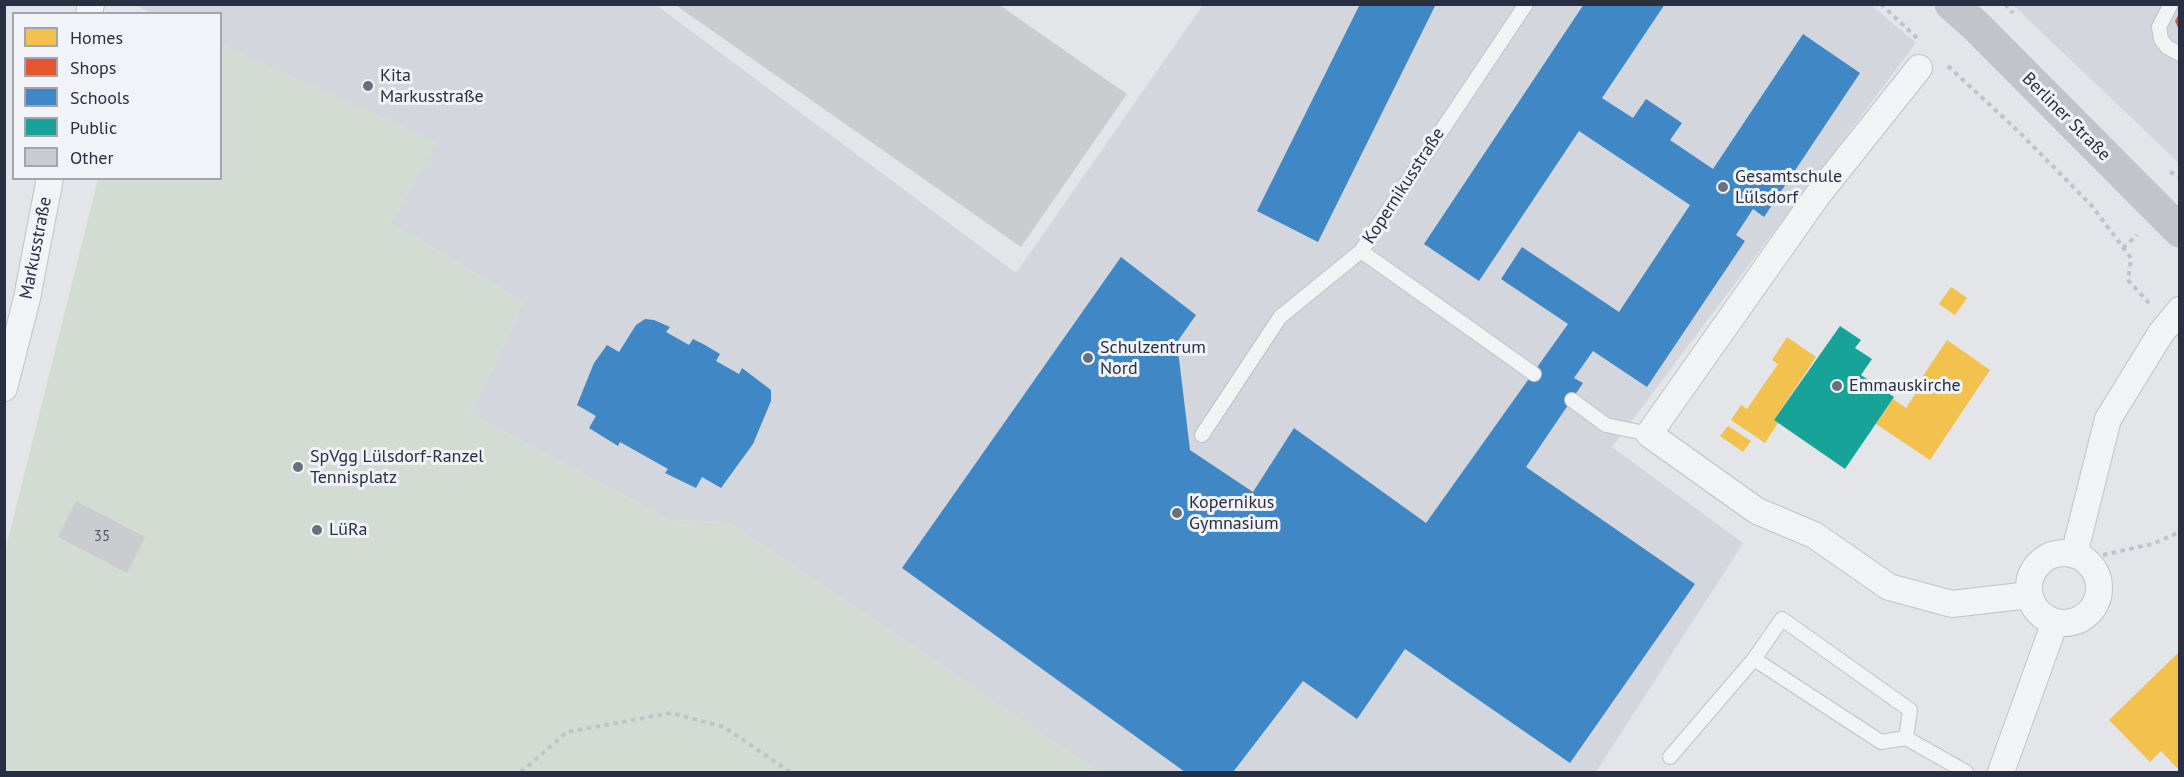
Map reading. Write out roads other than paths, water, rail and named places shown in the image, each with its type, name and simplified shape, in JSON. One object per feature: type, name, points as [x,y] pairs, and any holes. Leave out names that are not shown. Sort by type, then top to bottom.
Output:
[{"type":"street","name":"Berliner Straße","points":[[1951,4],[1976,26],[2180,231]]},
{"type":"street","points":[[1928,57],[1817,196],[1650,434],[1756,511],[1814,535],[1889,587],[1952,604],[2029,595]]},
{"type":"street","name":"Markusstraße","points":[[4,388],[27,298],[50,180]]},
{"type":"street","points":[[2080,557],[2108,419],[2174,317]]},
{"type":"street","points":[[2054,554],[2080,557],[2098,580],[2095,603],[2079,620],[2055,622],[2043,617],[2034,607],[2029,595],[2031,574],[2044,559],[2054,554]]},
{"type":"street","points":[[2001,772],[2055,622]]},
{"type":"lane","name":"Kopernikusstraße","points":[[1526,4],[1361,251],[1534,374]]},
{"type":"lane","points":[[2171,4],[2159,27],[2161,39],[2167,47],[2180,54]]},
{"type":"lane","points":[[1202,435],[1280,317],[1361,251]]},
{"type":"lane","points":[[1572,400],[1606,425],[1650,434]]},
{"type":"lane","points":[[1670,757],[1754,659],[1782,619],[1910,710],[1906,738]]},
{"type":"lane","points":[[1754,659],[1881,742],[1906,738],[1966,772]]},
{"type":"place","name":"Kita Markusstraße","points":[[368,86]]},
{"type":"place","name":"Gesamtschule Lülsdorf","points":[[1723,187]]},
{"type":"place","name":"Schulzentrum Nord","points":[[1088,358]]},
{"type":"place","name":"Emmauskirche","points":[[1837,386]]},
{"type":"place","name":"SpVgg Lülsdorf-Ranzel Tennisplatz","points":[[298,467]]},
{"type":"place","name":"Kopernikus Gymnasium","points":[[1177,513]]},
{"type":"place","name":"LüRa","points":[[317,530]]}]
